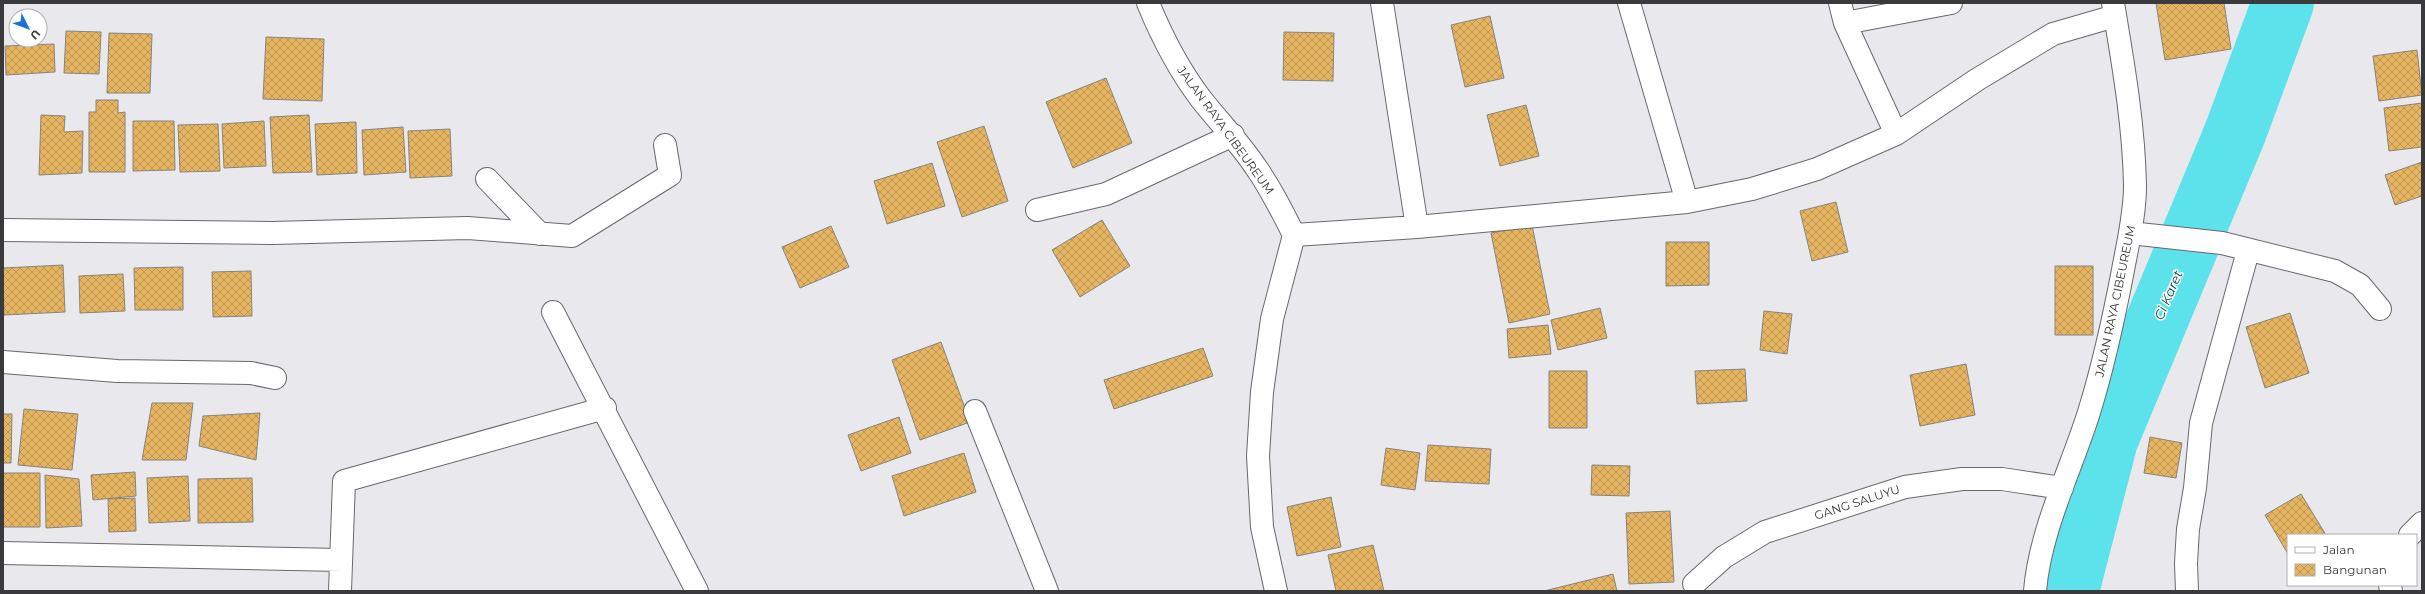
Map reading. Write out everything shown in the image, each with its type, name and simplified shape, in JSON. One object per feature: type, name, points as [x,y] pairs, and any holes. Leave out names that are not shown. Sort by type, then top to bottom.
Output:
[{"type":"street","name":"JALAN RAYA CIBEUREUM","points":[[1148,3],[1174,56],[1201,99],[1233,135],[1276,200],[1294,235]]},
{"type":"street","points":[[1629,3],[1687,202]]},
{"type":"street","points":[[1896,134],[1843,13],[1951,3]]},
{"type":"street","points":[[1387,4],[1417,227]]},
{"type":"street","name":"JALAN RAYA CIBEUREUM","points":[[2035,591],[2037,570],[2062,488],[2080,442],[2095,394],[2110,336],[2130,234],[2135,188],[2133,153],[2114,10]]},
{"type":"street","points":[[1276,591],[1262,527],[1258,456],[1262,392],[1272,319],[1294,235],[1417,227],[1687,202],[1752,189],[1817,169],[1896,134],[1966,87],[2053,34],[2114,10]]},
{"type":"street","points":[[1037,210],[1106,194],[1233,135]]},
{"type":"street","points":[[3,230],[272,233],[468,228],[572,236],[670,175],[665,145]]},
{"type":"street","points":[[487,179],[540,234]]},
{"type":"street","points":[[2130,234],[2222,243],[2248,251],[2328,269],[2348,276],[2367,292],[2380,309]]},
{"type":"street","points":[[2187,591],[2186,563],[2188,529],[2195,488],[2201,422],[2248,251]]},
{"type":"street","points":[[553,312],[605,408],[697,591]]},
{"type":"street","points":[[3,362],[117,371],[251,373],[275,378]]},
{"type":"street","points":[[340,591],[344,481],[605,408]]},
{"type":"street","points":[[975,411],[1047,591]]},
{"type":"street","name":"GANG SALUYU","points":[[1694,584],[1729,553],[1765,532],[1905,487],[1962,479],[2002,480],[2062,488]]},
{"type":"street","points":[[2411,534],[2422,523]]},
{"type":"street","points":[[3,554],[341,560]]},
{"type":"building","points":[[2156,3],[2224,3],[2231,49],[2165,60]]},
{"type":"building","points":[[1490,16],[1504,78],[1465,87],[1451,25]]},
{"type":"building","points":[[66,31],[101,32],[99,74],[64,73]]},
{"type":"building","points":[[1284,32],[1334,33],[1333,81],[1283,80]]},
{"type":"building","points":[[109,33],[152,34],[150,93],[107,93]]},
{"type":"building","points":[[266,37],[324,39],[322,101],[263,99]]},
{"type":"building","points":[[48,44],[54,44],[55,72],[6,75],[5,46],[8,46],[8,48],[48,48]]},
{"type":"building","points":[[2417,50],[2422,95],[2379,101],[2373,56]]},
{"type":"building","points":[[1106,78],[1132,143],[1073,168],[1046,102]]},
{"type":"building","points":[[96,100],[118,100],[118,113],[125,112],[125,172],[89,172],[89,112],[96,112]]},
{"type":"building","points":[[2422,103],[2422,147],[2389,151],[2384,108]]},
{"type":"building","points":[[1526,105],[1539,156],[1500,166],[1487,115]]},
{"type":"building","points":[[41,115],[65,116],[64,132],[83,131],[82,173],[39,175]]},
{"type":"building","points":[[309,115],[312,172],[273,173],[270,117]]},
{"type":"building","points":[[133,121],[174,121],[175,170],[133,171]]},
{"type":"building","points":[[264,121],[266,166],[224,168],[222,124]]},
{"type":"building","points":[[356,122],[357,173],[317,175],[315,124]]},
{"type":"building","points":[[218,124],[220,171],[180,172],[178,125]]},
{"type":"building","points":[[984,126],[1008,201],[962,217],[937,142]]},
{"type":"building","points":[[403,127],[406,172],[364,175],[362,130]]},
{"type":"building","points":[[450,129],[452,176],[410,178],[408,131]]},
{"type":"building","points":[[2422,162],[2422,196],[2395,205],[2385,175]]},
{"type":"building","points":[[932,163],[945,206],[887,224],[874,181]]},
{"type":"building","points":[[1836,202],[1848,252],[1812,261],[1800,211]]},
{"type":"building","points":[[1102,220],[1130,266],[1080,297],[1052,250]]},
{"type":"building","points":[[1532,225],[1550,314],[1509,323],[1491,233]]},
{"type":"building","points":[[831,226],[849,267],[800,288],[782,247]]},
{"type":"building","points":[[1666,242],[1709,242],[1709,285],[1666,286]]},
{"type":"building","points":[[63,265],[65,312],[4,315],[3,268]]},
{"type":"building","points":[[2055,266],[2093,266],[2093,335],[2055,335]]},
{"type":"building","points":[[183,267],[183,310],[135,310],[134,268]]},
{"type":"building","points":[[251,271],[252,316],[213,317],[212,272]]},
{"type":"building","points":[[123,274],[125,311],[80,313],[79,276]]},
{"type":"building","points":[[1600,308],[1607,338],[1558,350],[1551,320]]},
{"type":"building","points":[[1764,311],[1792,314],[1787,354],[1760,350]]},
{"type":"building","points":[[2290,313],[2309,373],[2265,388],[2246,327]]},
{"type":"building","points":[[1548,325],[1551,354],[1509,358],[1507,329]]},
{"type":"building","points":[[941,342],[970,422],[920,440],[892,360]]},
{"type":"building","points":[[1203,348],[1213,376],[1114,409],[1104,380]]},
{"type":"building","points":[[1966,364],[1975,415],[1920,426],[1910,375]]},
{"type":"building","points":[[1745,369],[1747,401],[1697,404],[1695,371]]},
{"type":"building","points":[[1549,371],[1587,371],[1587,428],[1549,428]]},
{"type":"building","points":[[152,403],[193,403],[186,460],[142,460]]},
{"type":"building","points":[[24,409],[78,414],[72,470],[18,465]]},
{"type":"building","points":[[260,413],[256,460],[199,446],[203,416]]},
{"type":"building","points":[[3,414],[12,414],[11,463],[3,463]]},
{"type":"building","points":[[899,417],[911,453],[861,471],[848,435]]},
{"type":"building","points":[[2150,437],[2182,443],[2176,478],[2144,473]]},
{"type":"building","points":[[1428,445],[1491,449],[1489,484],[1425,481]]},
{"type":"building","points":[[1386,448],[1420,453],[1415,490],[1381,485]]},
{"type":"building","points":[[964,453],[976,492],[904,516],[892,476]]},
{"type":"building","points":[[1592,465],[1630,466],[1629,496],[1591,495]]},
{"type":"building","points":[[135,472],[136,496],[93,500],[91,475]]},
{"type":"building","points":[[3,473],[40,473],[40,527],[3,527]]},
{"type":"building","points":[[45,475],[79,479],[82,526],[46,528]]},
{"type":"building","points":[[188,476],[190,521],[149,523],[147,478]]},
{"type":"building","points":[[252,478],[253,522],[198,523],[198,479]]},
{"type":"building","points":[[2301,494],[2325,534],[2287,534],[2287,552],[2265,515]]},
{"type":"building","points":[[1331,497],[1341,547],[1297,556],[1287,507]]},
{"type":"building","points":[[135,498],[136,531],[109,532],[108,499]]},
{"type":"building","points":[[1670,511],[1674,582],[1629,584],[1626,513]]},
{"type":"building","points":[[1373,545],[1384,591],[1336,591],[1328,555]]},
{"type":"building","points":[[1613,574],[1617,591],[1544,591]]},
{"type":"waterway","name":"Ci Karet","points":[[2068,591],[2107,440],[2235,133],[2283,3]]}]
